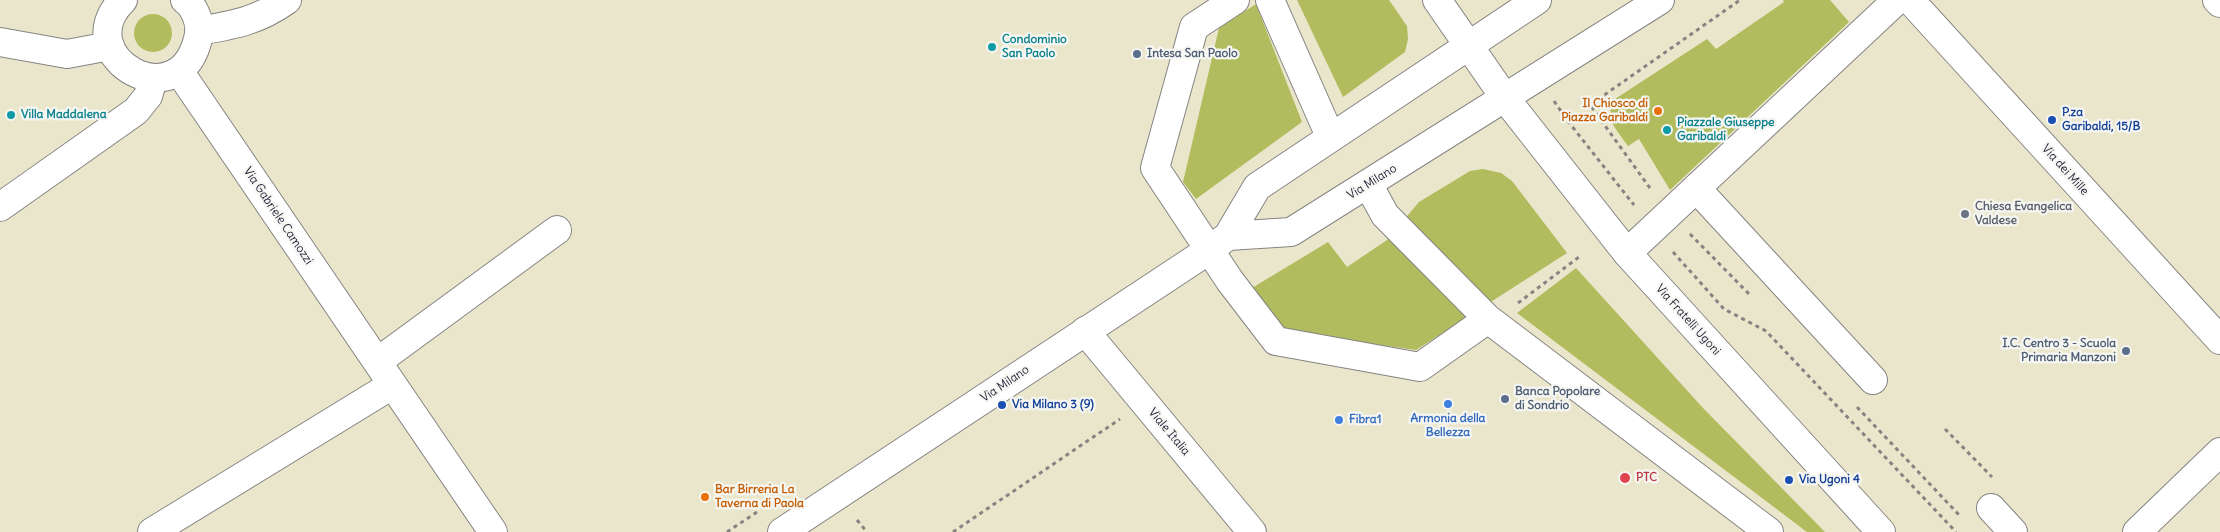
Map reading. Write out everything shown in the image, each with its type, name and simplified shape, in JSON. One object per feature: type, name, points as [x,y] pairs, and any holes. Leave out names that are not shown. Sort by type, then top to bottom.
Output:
[{"type":"street","points":[[123,0],[116,7],[108,26],[110,46],[118,61],[133,74],[153,78],[164,77],[179,70],[195,52],[199,31],[197,16],[188,1]]},
{"type":"street","points":[[199,31],[245,22],[287,0]]},
{"type":"street","points":[[1235,0],[1194,28],[1155,168],[1219,243],[1276,341],[1420,367],[1496,325]]},
{"type":"street","points":[[1270,0],[1326,127]]},
{"type":"street","name":"Via Fratelli Ugoni","points":[[1437,0],[1506,98],[1627,253],[1881,532]]},
{"type":"street","points":[[1469,46],[1537,0]]},
{"type":"street","points":[[1506,98],[1660,0]]},
{"type":"street","points":[[1627,253],[1897,0]]},
{"type":"street","name":"Via dei Mille","points":[[1910,0],[2220,340]]},
{"type":"street","points":[[2217,0],[2220,4]]},
{"type":"street","points":[[0,42],[67,54],[110,46]]},
{"type":"street","name":"Via Milano","points":[[782,532],[1219,243],[1257,187],[1469,46]]},
{"type":"street","name":"Via Gabriele Camozzi","points":[[179,70],[493,532]]},
{"type":"street","points":[[0,207],[136,111],[148,96],[153,78]]},
{"type":"street","name":"Via Milano","points":[[1219,243],[1291,232],[1506,98]]},
{"type":"street","points":[[1696,188],[1873,380]]},
{"type":"street","name":"Via Milano","points":[[1374,194],[1385,215],[1496,325],[1769,532]]},
{"type":"street","points":[[377,362],[557,230]]},
{"type":"street","name":"Viale Italia","points":[[1086,331],[1252,532]]},
{"type":"street","points":[[152,532],[392,385]]},
{"type":"street","points":[[2137,532],[2220,452]]},
{"type":"street","points":[[1991,508],[2013,532]]},
{"type":"path","points":[[1651,189],[1590,105],[1740,0]]},
{"type":"path","points":[[1538,77],[1566,120],[1652,229],[1724,309],[1766,331],[1956,532]]},
{"type":"path","points":[[1496,325],[1505,313],[1579,257]]},
{"type":"path","points":[[953,532],[1120,419]]},
{"type":"path","points":[[857,520],[867,532]]},
{"type":"green space","points":[[1297,0],[1389,0],[1407,26],[1408,39],[1405,52],[1343,97]]},
{"type":"green space","points":[[1783,0],[1830,0],[1849,22],[1670,190],[1639,139],[1628,146],[1616,129],[1610,112],[1615,99],[1707,39],[1716,49],[1784,2]]},
{"type":"green space","points":[[1256,4],[1302,122],[1196,199],[1183,182],[1219,28]]},
{"type":"green space","points":[[153,14],[166,20],[172,33],[166,46],[153,52],[140,46],[134,33],[140,20]]},
{"type":"green space","points":[[1483,169],[1501,173],[1512,181],[1567,253],[1416,350],[1281,331],[1252,288],[1328,242],[1347,267],[1387,240],[1419,202],[1470,171]]},
{"type":"green space","points":[[1576,268],[1703,408],[1825,532],[1807,532],[1517,313]]},
{"type":"place","name":"Condominio San Paolo","points":[[992,47]]},
{"type":"place","name":"Intesa San Paolo","points":[[1137,54]]},
{"type":"place","name":"Il Chiosco di Piazza Garibaldi","points":[[1658,111]]},
{"type":"place","name":"Villa Maddalena","points":[[11,115]]},
{"type":"place","name":"P.za Garibaldi, 15/B","points":[[2052,120]]},
{"type":"place","name":"Piazzale Giuseppe Garibaldi","points":[[1667,130]]},
{"type":"place","name":"Chiesa Evangelica Valdese","points":[[1965,214]]},
{"type":"place","name":"I.C. Centro 3 - Scuola Primaria Manzoni","points":[[2126,351]]},
{"type":"place","name":"Banca Popolare di Sondrio","points":[[1505,399]]},
{"type":"place","name":"Armonia della Bellezza","points":[[1448,404]]},
{"type":"place","name":"Via Milano 3 (9)","points":[[1002,405]]},
{"type":"place","name":"Fibra1","points":[[1339,420]]},
{"type":"place","name":"PTC","points":[[1625,478]]},
{"type":"place","name":"Via Ugoni 4","points":[[1789,480]]},
{"type":"place","name":"Bar Birreria La Taverna di Paola","points":[[705,497]]}]
